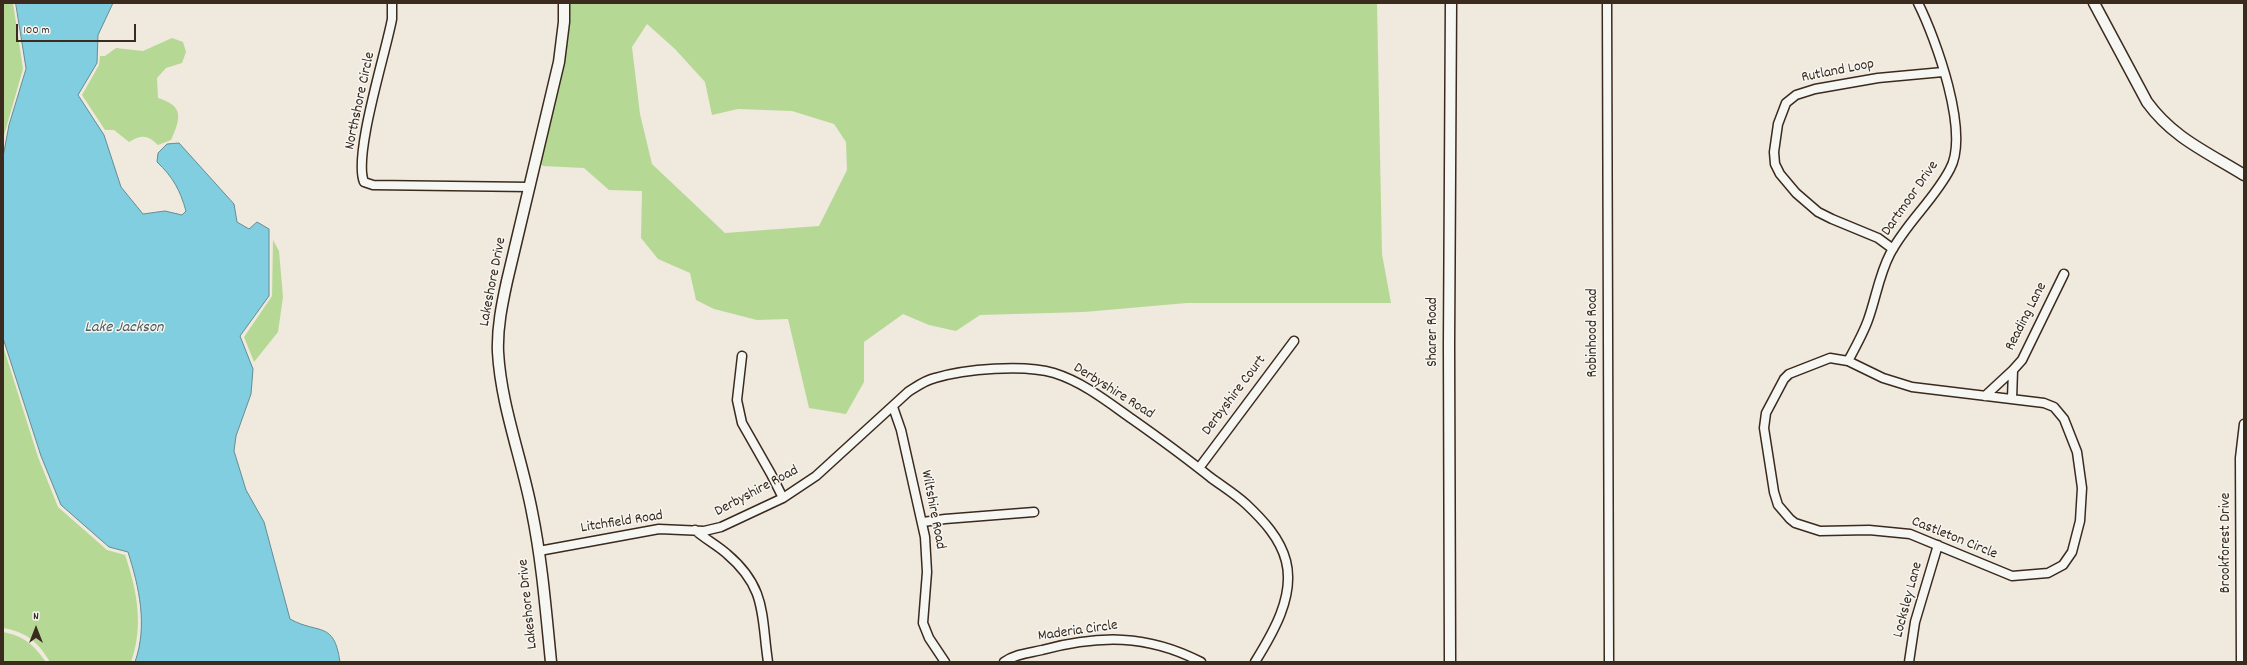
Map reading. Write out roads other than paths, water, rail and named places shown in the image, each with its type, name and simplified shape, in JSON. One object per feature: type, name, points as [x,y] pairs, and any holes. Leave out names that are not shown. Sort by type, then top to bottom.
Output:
[{"type":"street","name":"Northshore Circle","points":[[392,3],[391,26],[364,139],[362,172],[364,182],[373,186],[530,187]]},
{"type":"street","name":"Lakeshore Drive","points":[[551,662],[539,551],[524,472],[503,390],[498,351],[501,311],[560,62],[564,22],[564,3]]},
{"type":"street","name":"Sharer Road","points":[[1450,662],[1449,328],[1451,3]]},
{"type":"street","name":"Robinhood Road","points":[[1607,3],[1609,662]]},
{"type":"street","name":"Dartmoor Drive","points":[[1848,361],[1868,320],[1881,275],[1894,249],[1945,178],[1955,157],[1956,142],[1952,106],[1934,42],[1918,3]]},
{"type":"street","points":[[2094,3],[2147,102],[2156,114],[2180,137],[2244,174]]},
{"type":"street","name":"Rutland Loop","points":[[1894,249],[1878,238],[1818,212],[1796,193],[1780,174],[1775,164],[1774,146],[1778,124],[1786,103],[1796,95],[1872,79],[1943,72]]},
{"type":"street","name":"Reading Lane","points":[[1985,396],[2022,360],[2064,274]]},
{"type":"street","name":"Derbyshire Court","points":[[1199,468],[1294,341]]},
{"type":"street","points":[[742,356],[737,400],[742,423],[771,474],[782,498]]},
{"type":"street","name":"Castleton Circle","points":[[1830,358],[1848,361],[1883,378],[1912,387],[2044,403],[2054,407],[2064,418],[2077,452],[2082,488],[2080,521],[2070,556],[2063,565],[2056,570],[2035,575],[2012,576],[1910,534],[1869,530],[1820,531],[1795,523],[1778,505],[1770,473],[1764,428],[1766,412],[1784,379],[1795,370],[1830,358]]},
{"type":"street","name":"Derbyshire Road","points":[[695,530],[713,530],[782,498],[816,476],[836,460],[908,392],[934,378],[1005,369],[1042,370],[1067,378],[1092,392],[1199,468],[1246,504],[1276,538],[1286,561],[1287,580],[1280,615],[1255,662]]},
{"type":"street","points":[[2012,399],[2013,370]]},
{"type":"street","name":"Wiltshire Road","points":[[893,407],[901,430],[923,522],[927,550],[927,572],[923,623],[929,638],[944,662]]},
{"type":"street","name":"Brookforest Drive","points":[[2242,662],[2240,458],[2244,424]]},
{"type":"street","points":[[923,522],[1034,512]]},
{"type":"street","name":"Litchfield Road","points":[[539,551],[658,529],[695,530]]},
{"type":"street","points":[[695,530],[727,554],[755,585],[761,603],[768,662]]},
{"type":"street","name":"Locksley Lane","points":[[1909,662],[1915,622],[1938,545]]},
{"type":"street","name":"Maderia Circle","points":[[1004,662],[1014,656],[1056,646],[1121,639],[1143,640],[1176,649],[1201,662]]},
{"type":"water","name":"Lake Jackson","points":[[16,3],[113,3],[98,35],[97,63],[78,95],[104,135],[121,187],[143,214],[165,211],[182,215],[186,211],[175,184],[157,162],[158,153],[167,144],[179,143],[234,204],[237,222],[249,229],[257,222],[269,229],[269,296],[240,336],[253,369],[251,394],[236,436],[234,451],[246,490],[264,522],[290,619],[329,634],[334,640],[340,662],[135,662],[141,634],[141,620],[136,579],[128,552],[109,547],[61,505],[41,456],[3,338],[3,157],[9,125],[26,69]]}]
